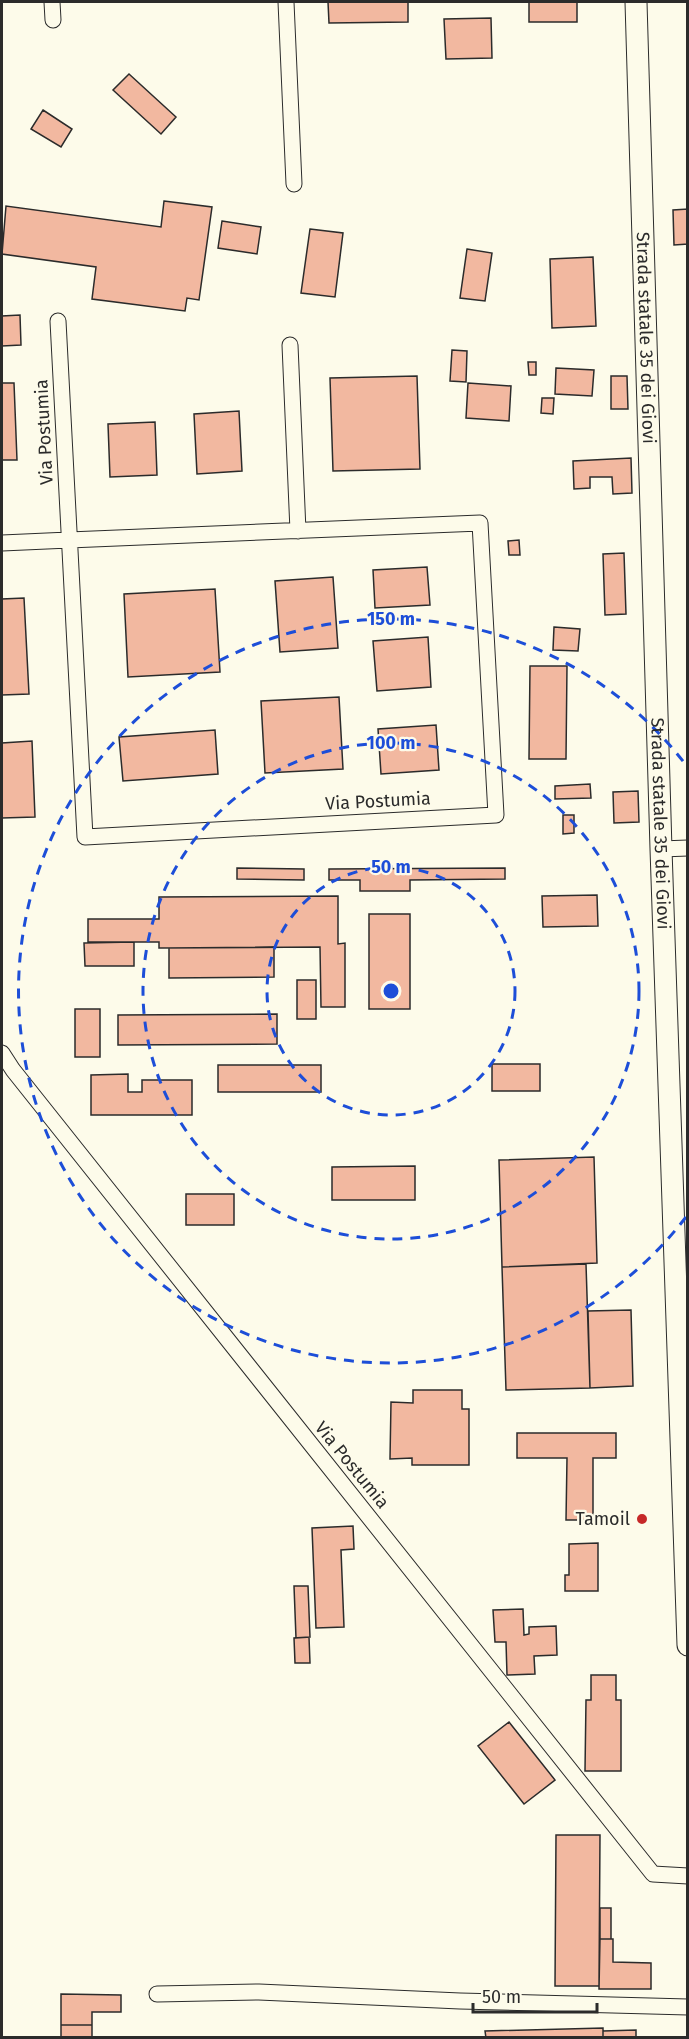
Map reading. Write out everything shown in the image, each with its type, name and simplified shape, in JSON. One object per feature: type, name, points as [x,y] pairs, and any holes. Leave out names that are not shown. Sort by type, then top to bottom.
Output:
[{"type":"main road","name":"Strada statale 35 dei Giovi","points":[[636,2],[687,1645]]},
{"type":"street","points":[[52,2],[53,20]]},
{"type":"street","points":[[286,2],[294,184]]},
{"type":"street","name":"Via Postumia","points":[[2,543],[69,540],[298,531],[480,523],[496,815],[85,837],[69,540],[58,321]]},
{"type":"street","points":[[290,345],[298,531]]},
{"type":"street","points":[[661,849],[687,848]]},
{"type":"street","name":"Via Postumia","points":[[2,1053],[13,1070],[653,1874],[687,1876]]},
{"type":"street","points":[[157,1994],[260,1992],[460,2001],[687,2007]]},
{"type":"building","points":[[328,2],[408,2],[408,22],[329,23]]},
{"type":"building","points":[[529,2],[577,2],[577,22],[529,22]]},
{"type":"building","points":[[491,18],[492,58],[446,59],[444,19]]},
{"type":"building","points":[[129,74],[176,117],[161,134],[113,90]]},
{"type":"building","points":[[43,110],[72,129],[61,147],[31,129]]},
{"type":"building","points":[[164,201],[212,207],[199,300],[187,298],[185,311],[92,299],[96,267],[2,254],[6,206],[161,227]]},
{"type":"building","points":[[688,209],[688,244],[674,245],[673,210]]},
{"type":"building","points":[[222,221],[261,227],[257,254],[218,248]]},
{"type":"building","points":[[310,229],[343,233],[335,297],[301,293]]},
{"type":"building","points":[[467,249],[492,253],[485,301],[460,298]]},
{"type":"building","points":[[593,257],[596,326],[552,328],[550,259]]},
{"type":"building","points":[[20,315],[21,345],[2,346],[2,316]]},
{"type":"building","points":[[452,350],[467,351],[466,382],[450,381]]},
{"type":"building","points":[[528,362],[536,362],[536,375],[529,375]]},
{"type":"building","points":[[556,368],[594,370],[592,396],[555,394]]},
{"type":"building","points":[[417,376],[420,469],[333,471],[330,378]]},
{"type":"building","points":[[611,376],[627,376],[628,409],[611,409]]},
{"type":"building","points":[[2,383],[14,383],[17,460],[2,460]]},
{"type":"building","points":[[468,383],[511,386],[509,421],[466,418]]},
{"type":"building","points":[[542,398],[554,398],[553,414],[541,413]]},
{"type":"building","points":[[239,411],[242,471],[197,474],[194,414]]},
{"type":"building","points":[[155,422],[157,475],[110,477],[108,424]]},
{"type":"building","points":[[631,458],[632,493],[613,494],[612,477],[590,477],[590,488],[574,489],[573,461]]},
{"type":"building","points":[[519,540],[520,555],[509,555],[508,541]]},
{"type":"building","points":[[624,553],[626,614],[605,615],[603,554]]},
{"type":"building","points":[[427,567],[430,605],[375,608],[373,570]]},
{"type":"building","points":[[333,577],[338,648],[280,652],[275,581]]},
{"type":"building","points":[[215,589],[220,672],[128,677],[124,594]]},
{"type":"building","points":[[24,598],[29,694],[2,695],[2,599]]},
{"type":"building","points":[[554,627],[580,629],[578,651],[553,650]]},
{"type":"building","points":[[428,637],[431,687],[377,691],[373,641]]},
{"type":"building","points":[[530,666],[567,666],[566,759],[529,759]]},
{"type":"building","points":[[339,697],[343,769],[265,773],[261,701]]},
{"type":"building","points":[[436,725],[439,770],[381,774],[378,729]]},
{"type":"building","points":[[215,730],[218,774],[123,781],[119,737]]},
{"type":"building","points":[[32,741],[35,817],[2,818],[2,743]]},
{"type":"building","points":[[590,784],[591,798],[555,799],[555,786]]},
{"type":"building","points":[[638,791],[639,822],[614,823],[613,792]]},
{"type":"building","points":[[563,815],[574,815],[574,833],[563,834]]},
{"type":"building","points":[[237,868],[304,869],[304,880],[237,879]]},
{"type":"building","points":[[505,868],[505,879],[410,880],[410,891],[360,891],[360,880],[329,880],[329,869]]},
{"type":"building","points":[[597,895],[598,926],[543,927],[542,896]]},
{"type":"building","points":[[338,896],[338,944],[345,943],[345,1007],[321,1007],[320,947],[159,948],[159,942],[88,942],[88,919],[159,919],[159,897]]},
{"type":"building","points":[[369,914],[410,914],[410,1009],[369,1009]]},
{"type":"building","points":[[134,942],[134,966],[85,966],[84,943]]},
{"type":"building","points":[[274,947],[274,977],[169,978],[169,948]]},
{"type":"building","points":[[297,980],[316,980],[316,1019],[297,1019]]},
{"type":"building","points":[[75,1009],[100,1009],[100,1057],[75,1057]]},
{"type":"building","points":[[277,1014],[277,1044],[118,1045],[118,1015]]},
{"type":"building","points":[[492,1064],[540,1064],[540,1091],[492,1091]]},
{"type":"building","points":[[218,1065],[321,1065],[321,1092],[218,1092]]},
{"type":"building","points":[[128,1074],[128,1092],[142,1092],[142,1080],[192,1080],[192,1115],[91,1115],[91,1075]]},
{"type":"building","points":[[594,1157],[597,1263],[502,1267],[499,1160]]},
{"type":"building","points":[[415,1166],[415,1200],[332,1200],[332,1167]]},
{"type":"building","points":[[186,1194],[234,1194],[234,1225],[186,1225]]},
{"type":"building","points":[[586,1264],[590,1388],[506,1390],[502,1267]]},
{"type":"building","points":[[631,1310],[633,1386],[590,1388],[588,1311]]},
{"type":"building","points":[[413,1390],[462,1390],[462,1409],[469,1409],[469,1465],[412,1465],[412,1458],[390,1459],[391,1402],[413,1403]]},
{"type":"building","points":[[517,1433],[616,1433],[616,1458],[593,1458],[593,1520],[566,1520],[567,1458],[517,1458]]},
{"type":"building","points":[[353,1526],[354,1549],[341,1550],[344,1627],[316,1628],[312,1528]]},
{"type":"building","points":[[598,1543],[598,1591],[565,1591],[565,1575],[569,1575],[569,1544]]},
{"type":"building","points":[[294,1586],[308,1586],[310,1637],[296,1638]]},
{"type":"building","points":[[523,1609],[524,1635],[529,1634],[529,1627],[556,1626],[557,1655],[534,1656],[535,1674],[507,1675],[506,1642],[495,1642],[493,1610]]},
{"type":"building","points":[[309,1637],[310,1663],[295,1663],[294,1638]]},
{"type":"building","points":[[591,1675],[616,1675],[616,1700],[621,1700],[621,1771],[585,1771],[586,1700],[591,1700]]},
{"type":"building","points":[[509,1722],[555,1780],[524,1804],[478,1746]]},
{"type":"building","points":[[556,1835],[600,1835],[599,1986],[555,1986]]},
{"type":"building","points":[[600,1908],[611,1908],[611,1939],[600,1939]]},
{"type":"building","points":[[600,1939],[613,1939],[613,1962],[651,1963],[651,1989],[599,1989]]},
{"type":"building","points":[[61,1994],[121,1995],[121,2012],[92,2012],[92,2025],[61,2025]]},
{"type":"building","points":[[61,2025],[92,2025],[92,2038],[61,2038]]},
{"type":"building","points":[[603,2028],[603,2038],[486,2038],[485,2031]]},
{"type":"building","points":[[636,2030],[636,2038],[603,2038],[603,2031]]},
{"type":"place","name":"Tamoil","points":[[642,1519]]}]
